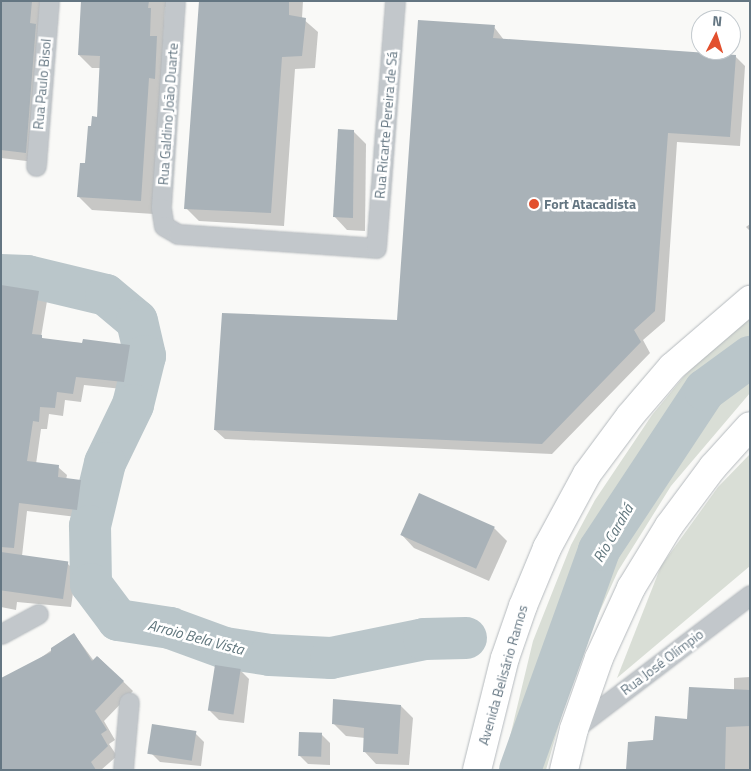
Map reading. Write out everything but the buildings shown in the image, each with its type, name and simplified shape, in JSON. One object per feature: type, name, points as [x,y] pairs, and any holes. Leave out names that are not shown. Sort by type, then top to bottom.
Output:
[{"type":"main road","name":"Avenida Belisário Ramos","points":[[477,770],[505,658],[523,606],[546,548],[587,474],[630,416],[672,367],[750,300]]},
{"type":"main road","points":[[564,770],[574,729],[599,658],[631,588],[669,526],[713,466],[750,426]]},
{"type":"street","name":"Rua Paulo Bisol","points":[[36,166],[49,1]]},
{"type":"street","name":"Rua Galdino João Duarte","points":[[175,1],[161,208],[164,226],[178,234],[376,248]]},
{"type":"street","name":"Rua Ricarte Pereira de Sá","points":[[376,248],[396,1]]},
{"type":"street","name":"Rua José Olímpio","points":[[574,729],[750,595]]},
{"type":"street","points":[[1,634],[38,614]]},
{"type":"street","points":[[123,770],[129,702]]},
{"type":"shaded area","points":[[750,314],[750,393],[671,486],[618,571],[577,662],[546,770],[502,770],[533,641],[571,545],[595,500],[652,415],[685,375]]},
{"type":"shaded area","points":[[750,454],[750,566],[617,678],[661,566],[718,487]]},
{"type":"waterway","name":"Arroio Bela Vista","points":[[1,275],[27,276],[106,295],[137,321],[145,356],[133,405],[105,463],[90,526],[91,584],[118,620],[170,628],[225,648],[270,655],[331,658],[424,639],[466,638]]},
{"type":"waterway","name":"Rio Carahá","points":[[520,770],[599,550],[705,390],[750,357]]},
{"type":"place","name":"Fort Atacadista","points":[[534,204]]}]
